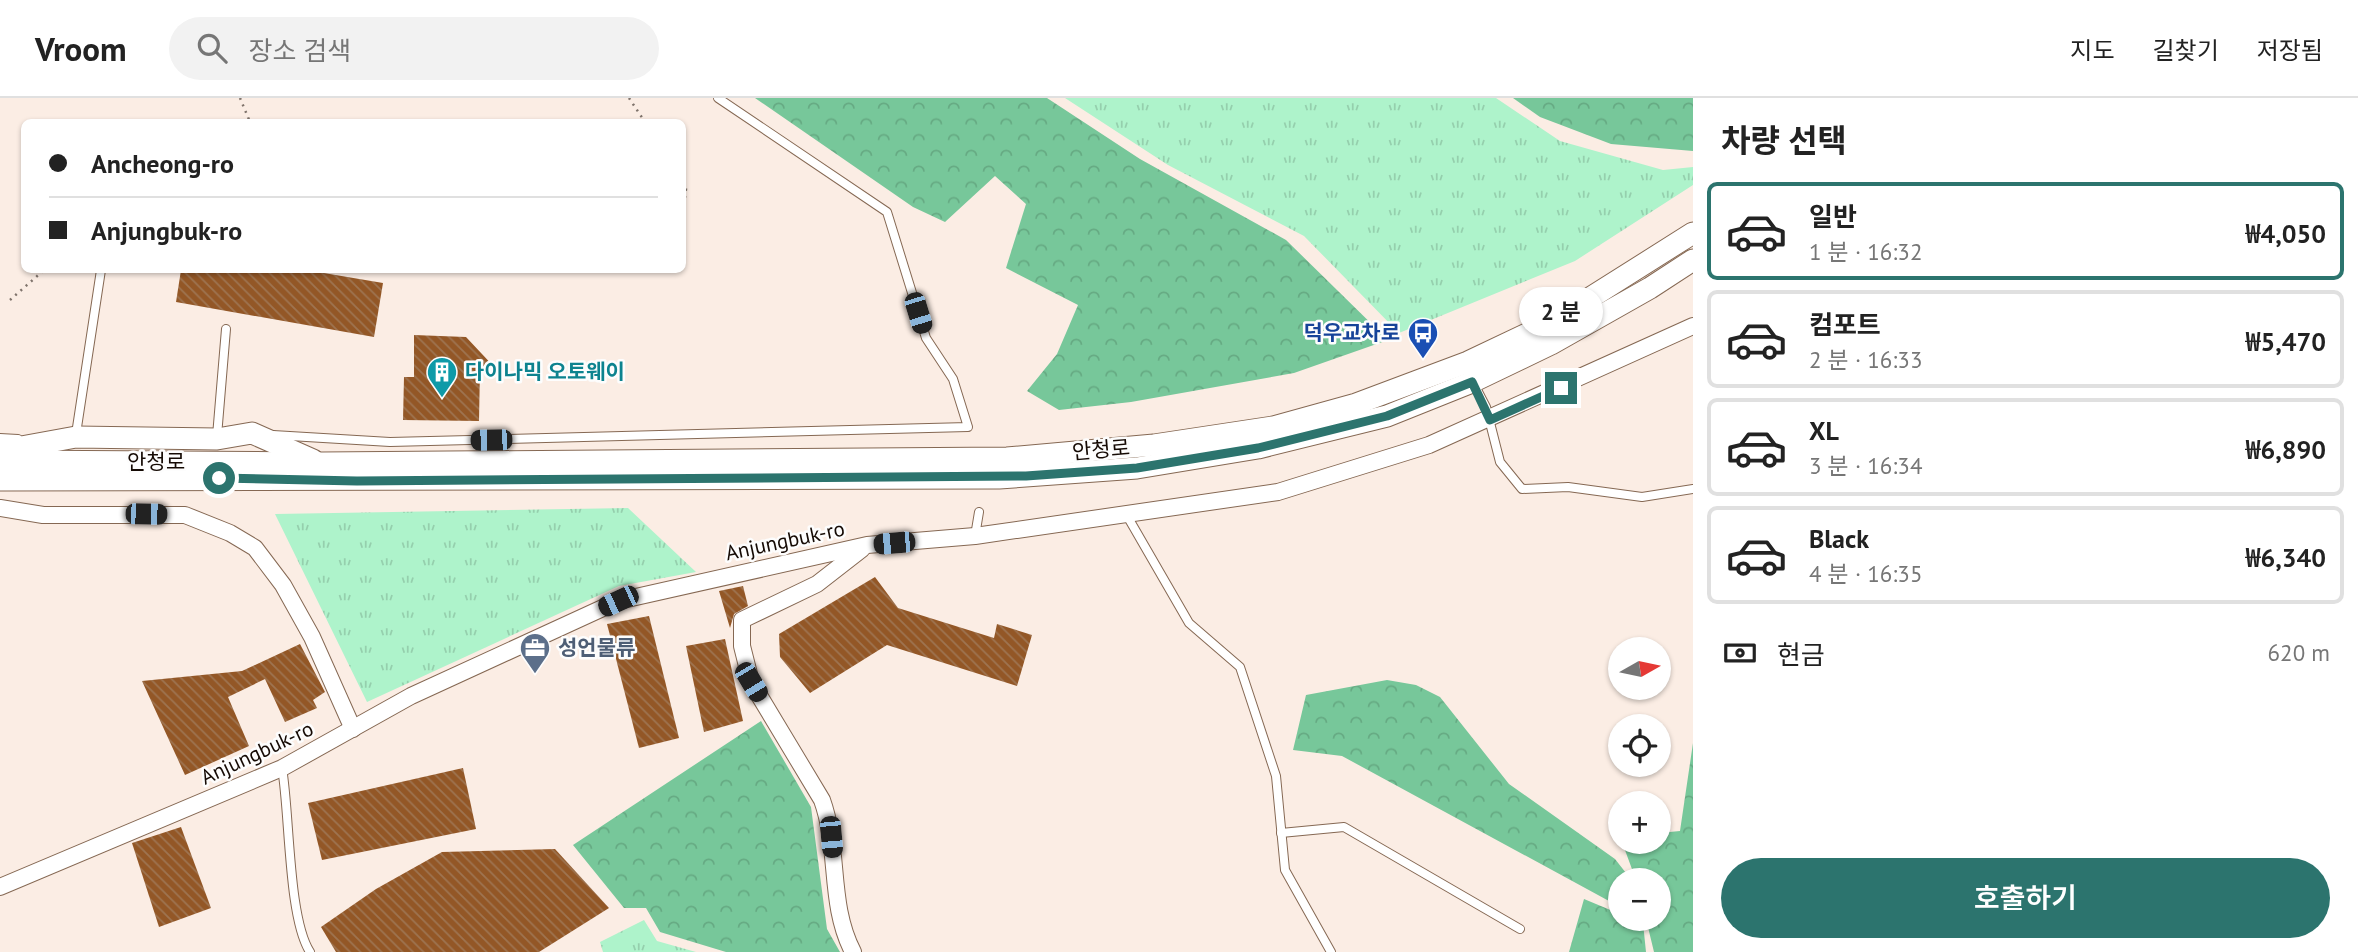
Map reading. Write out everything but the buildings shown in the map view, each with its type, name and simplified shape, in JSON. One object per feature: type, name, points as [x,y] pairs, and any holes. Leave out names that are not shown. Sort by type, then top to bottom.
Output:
[{"type":"street","name":"안청로","points":[[0,461],[321,463],[1007,458],[1154,446],[1273,427],[1470,372],[1693,233]]},
{"type":"street","points":[[0,480],[219,478],[357,481],[1026,476],[1137,468],[1258,448],[1387,416],[1470,372],[1562,338],[1693,260]]},
{"type":"street","name":"Anjungbuk-ro","points":[[0,887],[282,768],[411,696],[618,601],[867,545],[975,536],[1278,492],[1429,445],[1490,420],[1693,326]]},
{"type":"street","points":[[0,451],[76,437],[217,439],[252,433],[321,463]]},
{"type":"street","points":[[0,508],[43,515],[185,515],[230,533],[255,548],[284,585],[312,638],[353,729]]},
{"type":"street","points":[[853,952],[837,915],[829,819],[822,800],[751,682],[742,646],[742,620],[817,584],[867,545]]},
{"type":"lane","points":[[252,433],[390,442],[968,427],[953,379],[926,338],[887,212],[718,98]]},
{"type":"lane","points":[[76,437],[102,273]]},
{"type":"lane","points":[[217,439],[226,329]]},
{"type":"lane","points":[[1470,372],[1490,420],[1500,461],[1522,489],[1568,487],[1642,497],[1693,489]]},
{"type":"lane","points":[[0,438],[48,441]]},
{"type":"lane","points":[[975,536],[979,512]]},
{"type":"lane","points":[[1126,514],[1189,623],[1240,667],[1276,776],[1285,870],[1331,952]]},
{"type":"lane","points":[[282,768],[288,800],[298,919],[310,952]]},
{"type":"lane","points":[[1281,833],[1344,827],[1520,929]]},
{"type":"path","points":[[240,98],[249,119]]},
{"type":"path","points":[[629,98],[643,119]]},
{"type":"path","points":[[10,300],[41,273]]},
{"type":"green space","points":[[755,98],[1047,98],[1140,159],[1286,240],[1388,340],[1294,373],[1131,402],[1059,410],[1027,391],[1057,354],[1078,305],[1006,268],[1026,204],[995,176],[945,222],[913,207]]},
{"type":"green space","points":[[1065,98],[1496,98],[1560,141],[1663,170],[1693,167],[1693,185],[1575,261],[1399,333],[1304,236],[1168,165]]},
{"type":"green space","points":[[1513,98],[1693,98],[1693,151],[1611,144],[1540,117]]},
{"type":"green space","points":[[628,508],[696,572],[619,586],[367,702],[275,514]]},
{"type":"green space","points":[[1387,680],[1416,685],[1440,697],[1509,784],[1615,859],[1622,868],[1608,868],[1608,900],[1342,756],[1293,750],[1306,695]]},
{"type":"green space","points":[[761,721],[811,807],[827,929],[840,952],[726,952],[660,932],[646,908],[624,908],[573,845]]},
{"type":"green space","points":[[1693,743],[1693,952],[1654,952],[1649,931],[1671,931],[1671,868],[1632,868],[1626,854],[1671,854],[1671,832],[1680,831]]},
{"type":"green space","points":[[1584,899],[1608,909],[1608,931],[1644,931],[1646,952],[1569,952]]},
{"type":"green space","points":[[644,920],[657,941],[696,952],[603,952],[600,942]]},
{"type":"place","name":"덕우교차로","points":[[1423,360]]},
{"type":"place","name":"다이나믹 오토웨이","points":[[442,399]]},
{"type":"place","name":"성언물류","points":[[535,675]]},
{"type":"route","points":[[219,478],[329,481],[999,478],[1137,468],[1258,448],[1387,416],[1472,382],[1490,420],[1561,388]]}]
